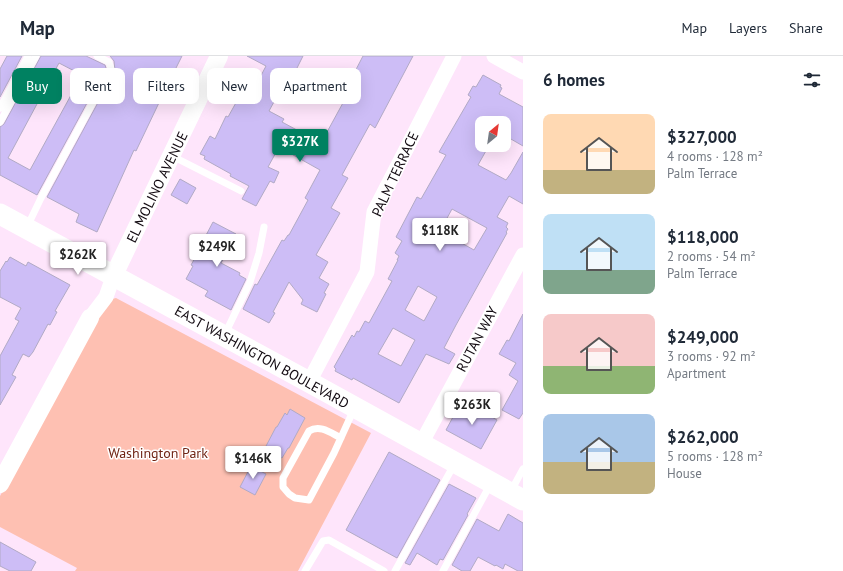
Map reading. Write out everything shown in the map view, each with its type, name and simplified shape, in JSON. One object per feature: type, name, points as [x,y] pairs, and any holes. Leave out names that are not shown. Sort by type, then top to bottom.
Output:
[{"type":"main road","name":"EAST WASHINGTON BOULEVARD","points":[[0,214],[113,277],[309,382],[516,497]]},
{"type":"street","name":"EL MOLINO AVENUE","points":[[0,484],[90,318],[106,297],[113,277],[172,156],[218,56]]},
{"type":"street","name":"PALM TERRACE","points":[[309,382],[367,272],[374,212],[454,56]]},
{"type":"street","points":[[494,56],[523,72]]},
{"type":"street","name":"RUTAN WAY","points":[[420,444],[523,255]]},
{"type":"lane","points":[[0,108],[28,56]]},
{"type":"lane","points":[[0,122],[36,56]]},
{"type":"lane","points":[[26,228],[111,69],[109,62],[97,56]]},
{"type":"lane","points":[[172,156],[241,191]]},
{"type":"lane","points":[[224,336],[250,282],[259,253],[264,227]]},
{"type":"lane","points":[[341,438],[321,428],[314,428],[309,431],[283,478],[283,487],[289,494],[295,498],[309,500],[341,438],[354,407]]},
{"type":"lane","points":[[395,571],[455,463]]},
{"type":"lane","points":[[516,497],[523,469]]},
{"type":"lane","points":[[443,571],[491,483]]},
{"type":"lane","points":[[305,571],[323,541],[330,540],[384,571]]},
{"type":"green space","name":"Washington Park","points":[[116,298],[371,433],[298,571],[75,571],[77,568],[0,527],[0,496],[104,304],[108,300]]},
{"type":"building","points":[[7,56],[22,56],[16,68],[12,68],[12,75],[0,97],[0,69]]},
{"type":"building","points":[[41,56],[86,56],[105,65],[106,68],[70,69],[59,63],[56,68],[34,68]]},
{"type":"building","points":[[110,56],[182,56],[176,68],[133,68],[133,104],[158,104],[136,151],[134,150],[97,232],[76,222],[79,214],[47,197],[97,104],[125,104],[125,68],[115,68],[114,61]]},
{"type":"building","points":[[247,56],[303,56],[297,68],[270,68],[270,104],[273,104],[269,111],[284,119],[282,122],[321,143],[342,104],[361,104],[361,68],[357,68],[363,56],[413,56],[375,128],[370,124],[342,175],[348,178],[331,208],[340,213],[316,255],[328,262],[319,278],[329,284],[317,312],[301,304],[303,300],[289,282],[273,312],[275,313],[269,323],[243,309],[255,284],[257,285],[282,240],[284,241],[289,235],[308,200],[305,198],[320,170],[279,147],[268,167],[279,172],[274,183],[270,181],[256,206],[242,199],[249,186],[230,176],[231,174],[204,159],[205,156],[200,154],[210,136],[215,139],[226,116],[228,117],[235,104],[262,104],[262,74],[266,66]]},
{"type":"building","points":[[483,75],[501,85],[500,87],[502,88],[499,94],[523,107],[523,146],[511,139],[511,116],[475,116],[475,152],[485,152],[478,165],[506,180],[523,152],[523,204],[509,196],[497,217],[508,223],[506,227],[508,229],[506,232],[507,233],[444,348],[455,354],[449,364],[426,354],[399,403],[353,378],[352,380],[335,371],[336,369],[334,367],[352,335],[354,337],[357,331],[359,332],[365,321],[369,323],[392,281],[388,279],[398,260],[399,256],[395,253],[402,241],[396,237],[417,197],[421,199],[446,155],[439,152],[471,97],[468,95],[473,86],[476,87]],"holes":[[[452,209],[487,228],[474,250],[440,231]],[[418,286],[437,297],[424,321],[405,310]],[[393,328],[415,340],[401,366],[378,354]]]},
{"type":"building","points":[[70,97],[70,104],[86,104],[37,195],[0,175],[0,127],[4,124],[15,104],[37,104],[8,158],[30,170]]},
{"type":"building","points":[[180,179],[196,188],[187,204],[171,195]]},
{"type":"building","points":[[213,222],[236,234],[221,263],[240,273],[239,275],[246,279],[231,310],[205,296],[208,291],[186,279],[193,266],[191,265],[194,258]]},
{"type":"building","points":[[10,257],[26,266],[28,262],[70,285],[55,311],[57,312],[50,325],[48,324],[33,352],[29,357],[23,354],[12,375],[16,377],[0,405],[0,356],[19,321],[15,319],[21,308],[0,297],[0,271]]},
{"type":"building","points":[[523,314],[523,413],[519,419],[502,410],[518,381],[509,375],[516,363],[499,354],[507,340],[509,341]]},
{"type":"building","points":[[460,404],[470,410],[472,406],[497,420],[481,449],[446,430]]},
{"type":"building","points":[[290,409],[305,418],[282,458],[265,448],[276,427],[285,413],[287,415]]},
{"type":"building","points":[[389,452],[440,480],[397,558],[346,530]]},
{"type":"building","points":[[251,466],[266,474],[255,495],[240,487]]},
{"type":"building","points":[[449,484],[476,498],[443,560],[440,559],[437,565],[417,553],[410,565],[405,563]]},
{"type":"building","points":[[508,514],[523,523],[523,571],[518,571],[505,564],[503,569],[478,557],[470,571],[462,571],[452,565],[477,519],[499,531]]},
{"type":"building","points":[[0,542],[36,562],[31,571],[10,571],[0,566]]}]
